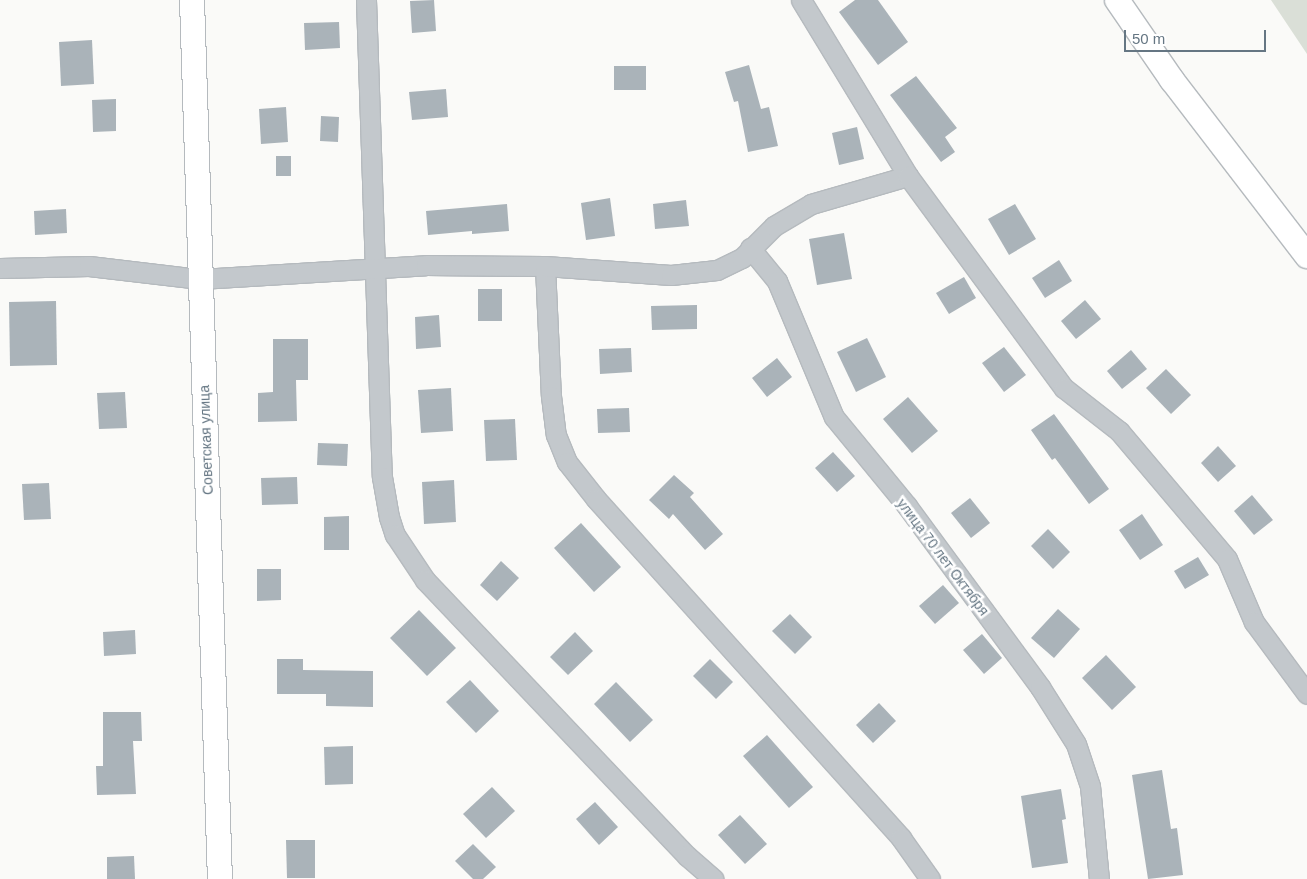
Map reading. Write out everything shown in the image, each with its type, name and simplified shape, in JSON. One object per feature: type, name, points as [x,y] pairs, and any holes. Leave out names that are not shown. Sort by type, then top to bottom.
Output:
[{"type":"main road","name":"Советская улица","points":[[192,0],[220,879]]},
{"type":"main road","points":[[1117,0],[1172,80],[1307,256]]},
{"type":"street","points":[[366,0],[382,478],[388,517],[395,535],[432,588],[680,848],[712,879]]},
{"type":"street","points":[[801,0],[908,176],[1064,388],[1120,430],[1227,559],[1254,622],[1307,694]]},
{"type":"street","points":[[0,268],[89,266],[200,279],[426,265],[545,266],[671,275],[717,270],[742,258],[774,226],[811,204],[908,176]]},
{"type":"street","name":"улица 70 лет Октября","points":[[750,248],[777,281],[834,417],[907,506],[1040,687],[1076,744],[1090,786],[1099,879]]},
{"type":"street","points":[[545,266],[551,396],[556,435],[567,462],[596,499],[901,838],[930,879]]},
{"type":"shaded area","points":[[1271,0],[1307,0],[1307,54]]},
{"type":"building","points":[[434,0],[436,31],[412,33],[410,1]]},
{"type":"building","points":[[855,0],[878,0],[908,42],[878,65],[839,12]]},
{"type":"building","points":[[339,22],[340,48],[305,50],[304,23]]},
{"type":"building","points":[[92,40],[94,84],[61,86],[59,42]]},
{"type":"building","points":[[749,65],[761,109],[769,107],[778,146],[748,152],[738,101],[734,102],[725,72]]},
{"type":"building","points":[[614,66],[646,66],[646,90],[614,90]]},
{"type":"building","points":[[916,76],[957,128],[945,137],[955,152],[941,162],[890,95]]},
{"type":"building","points":[[446,89],[448,117],[412,120],[409,92]]},
{"type":"building","points":[[116,99],[116,131],[93,132],[92,100]]},
{"type":"building","points":[[286,107],[288,142],[261,144],[259,109]]},
{"type":"building","points":[[321,116],[339,117],[338,142],[320,141]]},
{"type":"building","points":[[857,127],[864,159],[839,165],[832,133]]},
{"type":"building","points":[[276,156],[291,156],[291,176],[276,176]]},
{"type":"building","points":[[610,198],[615,236],[586,240],[581,203]]},
{"type":"building","points":[[686,200],[689,226],[655,229],[653,204]]},
{"type":"building","points":[[507,204],[509,231],[472,234],[472,231],[428,235],[426,211]]},
{"type":"building","points":[[1015,204],[1036,239],[1009,255],[988,219]]},
{"type":"building","points":[[66,209],[67,233],[35,235],[34,211]]},
{"type":"building","points":[[844,233],[852,279],[817,285],[809,239]]},
{"type":"building","points":[[1059,260],[1072,281],[1045,298],[1032,278]]},
{"type":"building","points":[[964,277],[976,298],[949,314],[936,293]]},
{"type":"building","points":[[478,289],[502,289],[502,321],[478,321]]},
{"type":"building","points":[[1085,300],[1101,319],[1076,339],[1061,321]]},
{"type":"building","points":[[56,301],[57,365],[10,366],[9,302]]},
{"type":"building","points":[[697,305],[697,329],[652,330],[651,306]]},
{"type":"building","points":[[439,315],[441,347],[416,349],[415,317]]},
{"type":"building","points":[[867,338],[886,377],[856,392],[837,352]]},
{"type":"building","points":[[273,339],[308,339],[308,380],[296,380],[297,421],[258,422],[258,393],[273,392]]},
{"type":"building","points":[[1004,347],[1026,375],[1004,392],[982,363]]},
{"type":"building","points":[[631,348],[632,372],[600,374],[599,349]]},
{"type":"building","points":[[1131,350],[1147,369],[1122,389],[1107,371]]},
{"type":"building","points":[[777,358],[792,377],[767,397],[752,378]]},
{"type":"building","points":[[1166,369],[1191,395],[1171,414],[1146,388]]},
{"type":"building","points":[[451,388],[453,431],[421,433],[418,390]]},
{"type":"building","points":[[125,392],[127,428],[99,429],[97,393]]},
{"type":"building","points":[[908,397],[938,431],[912,453],[883,419]]},
{"type":"building","points":[[629,408],[630,432],[598,433],[597,409]]},
{"type":"building","points":[[1054,414],[1109,489],[1089,504],[1055,458],[1052,460],[1031,430]]},
{"type":"building","points":[[515,419],[517,460],[486,461],[484,420]]},
{"type":"building","points":[[318,443],[348,444],[347,466],[317,465]]},
{"type":"building","points":[[1218,446],[1236,466],[1218,482],[1201,463]]},
{"type":"building","points":[[833,452],[855,476],[837,492],[815,468]]},
{"type":"building","points":[[674,475],[694,493],[690,497],[723,534],[705,550],[673,514],[669,519],[649,500]]},
{"type":"building","points":[[297,477],[298,504],[262,505],[261,478]]},
{"type":"building","points":[[454,480],[456,522],[424,524],[422,482]]},
{"type":"building","points":[[49,483],[51,519],[24,520],[22,484]]},
{"type":"building","points":[[1252,495],[1273,520],[1254,535],[1234,511]]},
{"type":"building","points":[[970,498],[990,523],[971,538],[951,513]]},
{"type":"building","points":[[1142,514],[1163,545],[1140,560],[1119,530]]},
{"type":"building","points":[[349,516],[349,550],[324,550],[324,517]]},
{"type":"building","points":[[581,523],[621,567],[594,592],[554,548]]},
{"type":"building","points":[[1048,529],[1070,552],[1053,569],[1031,546]]},
{"type":"building","points":[[1198,557],[1209,575],[1185,589],[1174,571]]},
{"type":"building","points":[[501,561],[519,578],[497,601],[480,585]]},
{"type":"building","points":[[257,569],[281,569],[281,600],[257,601]]},
{"type":"building","points":[[943,585],[959,603],[935,624],[919,606]]},
{"type":"building","points":[[1058,609],[1080,629],[1054,658],[1031,638]]},
{"type":"building","points":[[419,610],[456,648],[427,676],[390,638]]},
{"type":"building","points":[[790,614],[812,637],[795,654],[772,631]]},
{"type":"building","points":[[135,630],[136,654],[104,656],[103,632]]},
{"type":"building","points":[[575,632],[593,651],[568,675],[550,657]]},
{"type":"building","points":[[982,634],[1002,658],[984,674],[963,650]]},
{"type":"building","points":[[1106,655],[1136,687],[1112,710],[1082,678]]},
{"type":"building","points":[[277,659],[303,659],[303,670],[373,671],[373,707],[326,706],[326,694],[277,694]]},
{"type":"building","points":[[710,659],[733,682],[716,699],[693,676]]},
{"type":"building","points":[[470,680],[499,711],[476,733],[446,702]]},
{"type":"building","points":[[616,682],[653,720],[630,742],[594,704]]},
{"type":"building","points":[[879,703],[896,721],[873,743],[856,725]]},
{"type":"building","points":[[103,712],[141,712],[142,741],[133,741],[136,794],[97,795],[96,766],[103,766]]},
{"type":"building","points":[[767,735],[813,787],[789,808],[743,756]]},
{"type":"building","points":[[353,746],[353,784],[325,785],[324,747]]},
{"type":"building","points":[[1162,770],[1171,829],[1177,828],[1183,875],[1148,879],[1132,775]]},
{"type":"building","points":[[492,787],[515,811],[486,838],[463,814]]},
{"type":"building","points":[[1061,789],[1066,819],[1062,820],[1068,863],[1032,868],[1021,796]]},
{"type":"building","points":[[595,802],[618,827],[599,845],[576,819]]},
{"type":"building","points":[[740,815],[767,844],[745,864],[718,835]]},
{"type":"building","points":[[286,840],[315,840],[315,878],[287,878]]},
{"type":"building","points":[[473,844],[496,867],[483,879],[473,879],[455,861]]},
{"type":"building","points":[[134,856],[135,879],[107,879],[107,857]]}]
